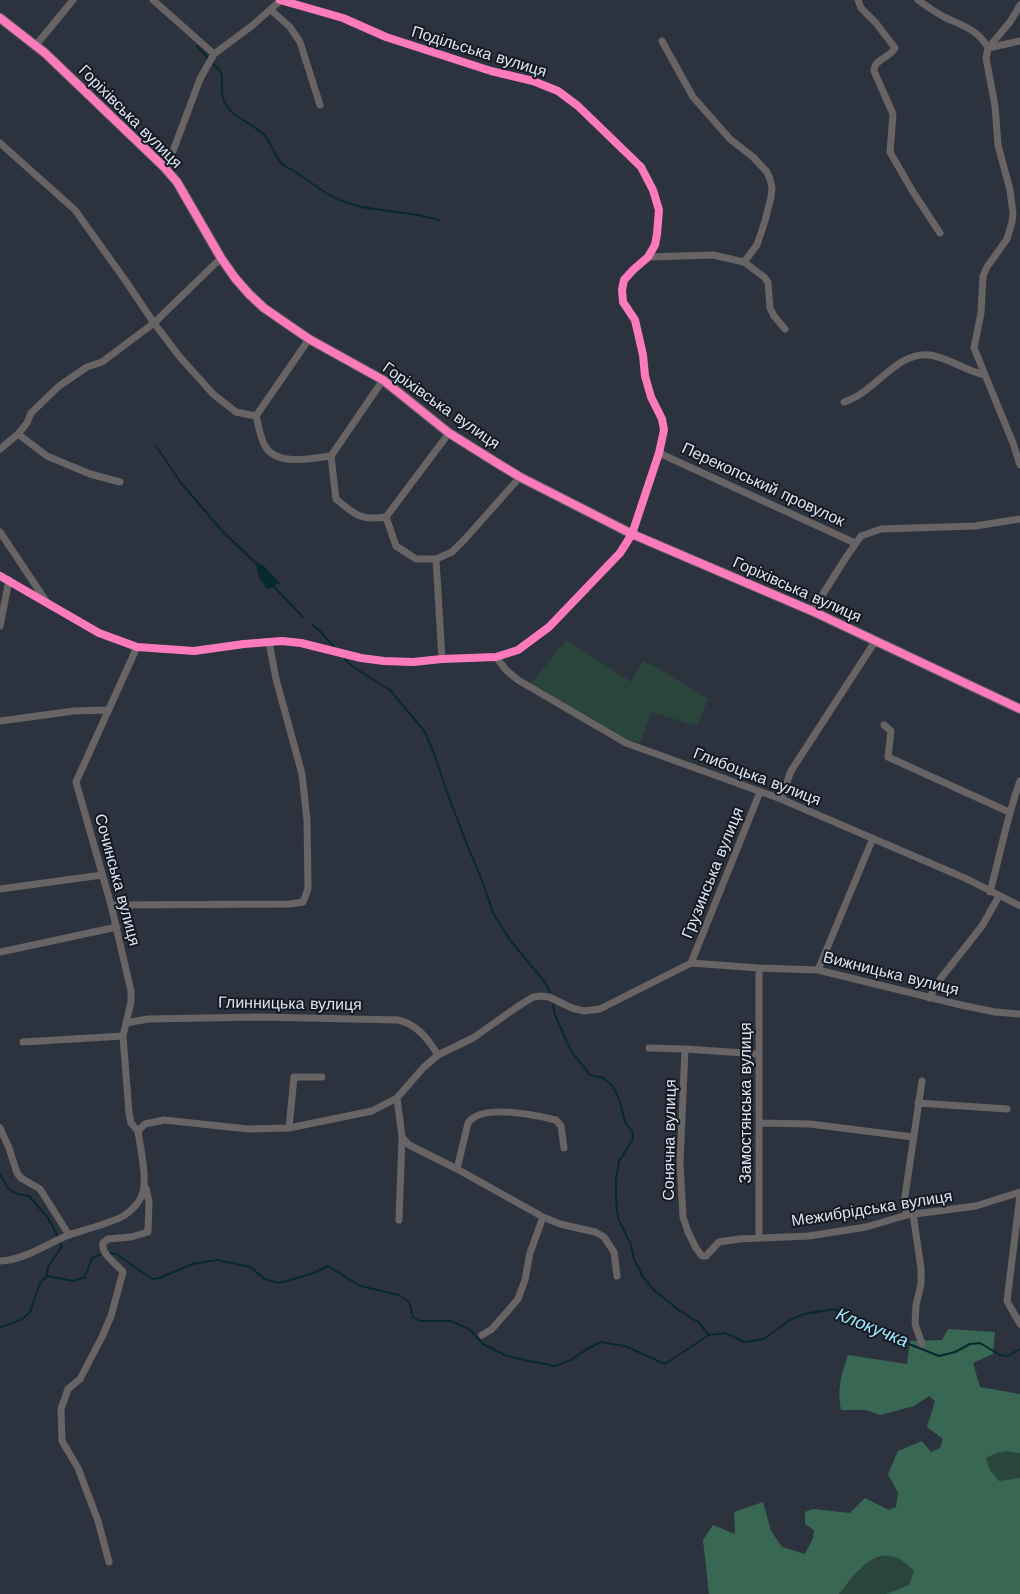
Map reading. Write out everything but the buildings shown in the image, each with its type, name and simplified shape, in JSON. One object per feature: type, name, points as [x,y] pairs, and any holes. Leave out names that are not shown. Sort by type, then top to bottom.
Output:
[{"type":"street","points":[[36,45],[73,0]]},
{"type":"street","points":[[153,0],[214,54]]},
{"type":"street","points":[[164,167],[174,151],[200,79],[214,54],[271,10],[281,0]]},
{"type":"street","name":"Подільська вулиця","points":[[0,576],[99,633],[138,647],[194,650],[269,642],[300,643],[361,658],[384,661],[413,662],[496,657],[518,650],[549,627],[620,553],[632,534],[659,453],[664,430],[662,419],[651,397],[645,376],[643,355],[635,320],[623,302],[622,290],[624,280],[648,257],[655,245],[659,210],[653,190],[641,167],[570,99],[558,91],[533,81],[482,68],[386,38],[343,18],[281,0]]},
{"type":"street","points":[[858,0],[861,8],[876,23],[895,48],[894,52],[876,63],[874,67],[892,114],[890,152],[940,233]]},
{"type":"street","points":[[918,0],[932,10],[974,32],[988,48]]},
{"type":"street","points":[[1020,5],[1010,22],[988,48],[986,58],[995,106],[998,146],[1010,190],[1013,213],[1007,239],[983,276],[981,313],[974,348],[1013,443],[1020,465]]},
{"type":"street","points":[[271,10],[290,27],[300,42],[320,105]]},
{"type":"street","name":"Горіхівська вулиця","points":[[0,18],[36,45],[164,167],[177,182],[221,258],[235,278],[273,316],[308,339],[384,380],[449,433],[520,477],[632,534],[812,611],[1020,709]]},
{"type":"street","points":[[662,41],[693,97],[730,139],[754,157],[767,172],[770,179],[771,197],[765,221],[757,245],[744,262]]},
{"type":"street","points":[[988,48],[1020,41]]},
{"type":"street","points":[[0,143],[75,210],[154,323],[213,394],[236,412],[256,416]]},
{"type":"street","points":[[648,257],[712,255],[744,262],[768,282],[770,308],[774,316],[786,328]]},
{"type":"street","points":[[0,449],[18,434],[27,423],[31,413],[59,386],[87,367],[102,362],[154,323],[221,258]]},
{"type":"street","points":[[308,339],[256,416],[266,448],[275,455],[290,460],[331,456]]},
{"type":"street","points":[[844,402],[859,397],[891,370],[913,356],[934,356],[985,375]]},
{"type":"street","points":[[384,380],[331,456],[336,499],[355,515],[372,520],[386,517],[449,433]]},
{"type":"street","points":[[18,434],[47,456],[90,474],[120,482]]},
{"type":"street","name":"Перекопський провулок","points":[[659,453],[856,543]]},
{"type":"street","points":[[386,517],[396,546],[416,560],[436,559],[452,552],[466,539],[520,477]]},
{"type":"street","points":[[812,611],[861,536],[881,529],[976,526],[1020,519]]},
{"type":"street","points":[[0,532],[47,602]]},
{"type":"street","points":[[436,559],[442,659]]},
{"type":"street","points":[[0,626],[9,580]]},
{"type":"street","points":[[781,799],[791,771],[876,640]]},
{"type":"street","points":[[111,905],[290,904],[303,902],[308,889],[307,820],[302,774],[276,679],[269,642]]},
{"type":"street","name":"Сочинська вулиця","points":[[138,647],[76,782],[117,927],[131,991],[131,1002],[123,1036],[129,1113],[131,1123],[138,1131]]},
{"type":"street","name":"Глибоцька вулиця","points":[[496,657],[506,670],[518,680],[626,743],[781,799],[967,879],[1020,906]]},
{"type":"street","points":[[0,721],[74,712],[109,710]]},
{"type":"street","points":[[884,725],[891,731],[888,757],[1009,812]]},
{"type":"street","points":[[990,892],[1009,812],[1020,780]]},
{"type":"street","name":"Грузинська вулиця","points":[[691,963],[760,792]]},
{"type":"street","points":[[818,970],[873,838]]},
{"type":"street","points":[[0,889],[102,875]]},
{"type":"street","points":[[929,998],[941,978],[982,926],[999,896]]},
{"type":"street","points":[[0,952],[117,927]]},
{"type":"street","points":[[108,1562],[98,1521],[78,1468],[62,1440],[61,1409],[68,1388],[80,1379],[102,1337],[111,1316],[122,1280],[123,1272],[107,1256],[103,1249],[103,1243],[108,1240],[132,1237],[148,1232],[149,1202],[144,1182],[138,1131],[145,1124],[164,1120],[248,1129],[289,1128],[372,1111],[397,1098],[423,1068],[438,1055],[473,1038],[533,997],[549,997],[572,1008],[584,1011],[600,1009],[691,963]]},
{"type":"street","name":"Вижницька вулиця","points":[[691,963],[818,970],[929,998],[995,1012],[1020,1014]]},
{"type":"street","name":"Замостянська вулиця","points":[[759,968],[759,1238]]},
{"type":"street","name":"Глинницька вулиця","points":[[126,1023],[148,1019],[252,1017],[398,1020],[407,1022],[416,1028],[430,1042],[438,1055]]},
{"type":"street","points":[[23,1042],[123,1036]]},
{"type":"street","points":[[649,1048],[759,1054]]},
{"type":"street","name":"Сонячна вулиця","points":[[685,1049],[680,1163],[683,1217],[688,1232],[702,1256]]},
{"type":"street","points":[[289,1128],[294,1077],[322,1077]]},
{"type":"street","points":[[922,1080],[904,1203],[910,1214],[921,1268],[921,1284],[914,1324],[922,1344]]},
{"type":"street","points":[[397,1098],[402,1137],[399,1220]]},
{"type":"street","points":[[918,1102],[1007,1109]]},
{"type":"street","points":[[457,1169],[468,1123],[479,1114],[501,1112],[556,1120],[561,1126],[564,1148]]},
{"type":"street","points":[[759,1123],[810,1124],[913,1137]]},
{"type":"street","points":[[0,1128],[17,1173],[21,1178],[40,1189],[67,1236]]},
{"type":"street","points":[[402,1137],[409,1145],[457,1169],[543,1217],[560,1224],[596,1232],[604,1237],[614,1252],[617,1276]]},
{"type":"street","points":[[0,1261],[7,1261],[67,1236],[124,1216],[138,1203],[143,1193],[144,1182]]},
{"type":"street","points":[[1020,1194],[1007,1301],[1020,1324]]},
{"type":"street","name":"Межибрідська вулиця","points":[[702,1256],[706,1256],[719,1242],[739,1239],[809,1236],[866,1227],[910,1214],[976,1206],[1020,1194]]},
{"type":"street","points":[[482,1335],[492,1330],[518,1300],[525,1280],[530,1253],[543,1217]]},
{"type":"shaded area","points":[[257,563],[264,566],[280,583],[268,589],[259,578]]},
{"type":"shaded area","points":[[566,640],[631,682],[643,661],[708,699],[697,726],[651,712],[640,743],[597,725],[530,685]]},
{"type":"shaded area","points":[[1010,1451],[1020,1453],[1020,1478],[999,1481],[990,1470],[985,1458],[997,1452]]},
{"type":"shaded area","points":[[890,1554],[905,1561],[914,1571],[909,1585],[886,1594],[839,1594],[869,1560]]},
{"type":"green space","points":[[948,1329],[995,1332],[993,1354],[973,1363],[980,1387],[1020,1394],[1020,1453],[1002,1452],[986,1458],[990,1470],[999,1481],[1020,1478],[1020,1594],[886,1594],[909,1585],[914,1571],[902,1561],[892,1556],[882,1556],[872,1559],[864,1566],[839,1594],[709,1594],[703,1540],[713,1525],[735,1534],[734,1512],[763,1502],[771,1531],[782,1547],[805,1554],[813,1538],[814,1530],[805,1524],[805,1512],[813,1509],[850,1513],[865,1498],[889,1510],[896,1507],[898,1493],[888,1474],[898,1451],[922,1441],[931,1452],[940,1448],[943,1439],[927,1427],[935,1401],[929,1396],[914,1406],[880,1415],[866,1410],[841,1410],[840,1382],[843,1370],[848,1355],[907,1364],[910,1341],[942,1340]]},
{"type":"waterway","points":[[197,46],[209,59]]},
{"type":"waterway","points":[[212,63],[221,74],[222,93],[228,107],[237,116],[255,127],[265,136],[278,160],[286,167],[329,195],[345,202],[361,207],[439,220]]},
{"type":"waterway","points":[[156,446],[181,483],[223,532],[258,565]]},
{"type":"waterway","points":[[272,585],[303,617]]},
{"type":"waterway","points":[[312,624],[334,647]]},
{"type":"waterway","points":[[345,659],[353,667],[390,690],[425,732],[494,915],[510,940],[547,985],[550,992]]},
{"type":"waterway","points":[[553,1005],[555,1015],[571,1051],[590,1075],[603,1078],[613,1086],[620,1102],[625,1122],[632,1131],[633,1139],[619,1161],[616,1199],[618,1218],[631,1245],[634,1259],[643,1277],[655,1291],[680,1311],[698,1322],[709,1335]]},
{"type":"waterway","points":[[0,1174],[5,1184],[11,1190],[18,1194],[29,1196],[48,1218],[58,1237]]},
{"type":"waterway","points":[[47,1275],[48,1267],[62,1246],[60,1242]]},
{"type":"waterway","name":"Клокучка","points":[[0,1327],[21,1320],[30,1312],[40,1283],[47,1276],[74,1281],[85,1277],[92,1258],[104,1253]]},
{"type":"waterway","name":"Клокучка","points":[[109,1253],[116,1254],[152,1279],[160,1278],[192,1264],[217,1260],[251,1267],[264,1279],[279,1283],[311,1274],[328,1266],[360,1286],[399,1295],[409,1302],[413,1317],[420,1321],[451,1321],[469,1329],[483,1344],[507,1356],[555,1366],[571,1360],[601,1342],[625,1346],[665,1364],[709,1335],[725,1333],[745,1342],[764,1339],[790,1320],[804,1314],[834,1309],[899,1340],[939,1356],[955,1352],[970,1344],[980,1343],[1000,1355],[1008,1356],[1020,1349]]},
{"type":"cycle path","points":[[0,576],[99,633],[137,647],[194,651],[282,641],[301,643],[361,658],[384,661],[413,662],[496,657],[518,650],[549,627],[620,553],[632,534],[659,453],[664,430],[662,419],[651,397],[645,376],[643,355],[635,320],[623,302],[622,290],[624,280],[648,257],[655,245],[657,234],[659,210],[653,190],[641,167],[578,106],[558,91],[533,81],[491,71],[386,37],[343,18],[280,0]]},
{"type":"cycle path","points":[[0,18],[45,53],[164,167],[177,182],[221,258],[235,278],[264,308],[309,339],[383,380],[449,433],[520,477],[632,534],[812,611],[1020,709]]}]
